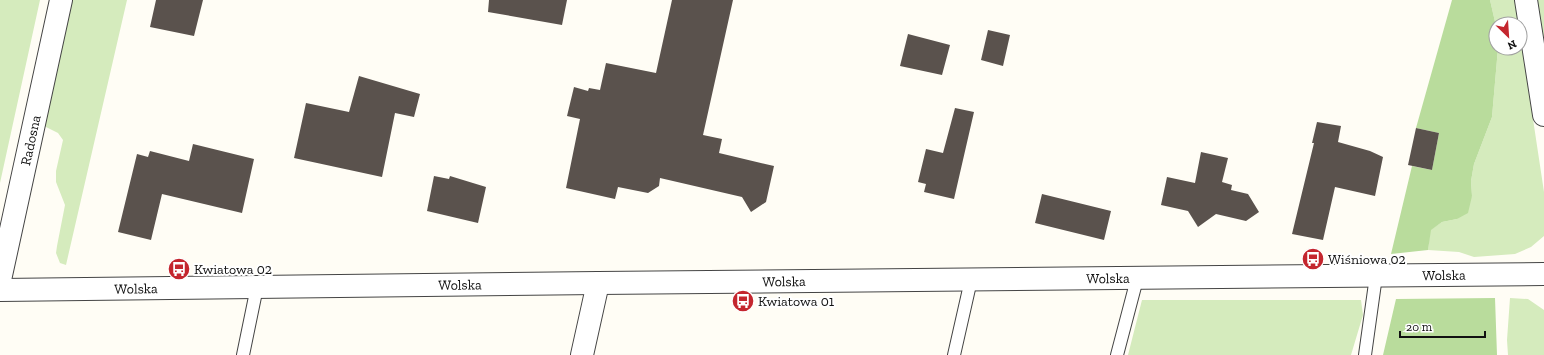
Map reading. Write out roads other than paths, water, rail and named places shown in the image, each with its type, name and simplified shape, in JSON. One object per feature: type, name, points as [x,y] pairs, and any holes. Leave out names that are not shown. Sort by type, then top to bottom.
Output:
[{"type":"street","name":"Radosna","points":[[0,280],[61,0]]},
{"type":"street","points":[[1526,0],[1544,115]]},
{"type":"street","name":"Wolska","points":[[0,290],[1544,274]]},
{"type":"street","points":[[582,355],[598,283]]},
{"type":"lane","points":[[1365,355],[1376,276]]},
{"type":"lane","points":[[1118,355],[1137,279]]},
{"type":"lane","points":[[954,355],[971,280]]},
{"type":"lane","points":[[243,355],[257,287]]},
{"type":"place","name":"Wiśniowa 02","points":[[1313,259]]},
{"type":"place","name":"Kwiatowa 02","points":[[179,269]]},
{"type":"place","name":"Kwiatowa 01","points":[[743,301]]}]
